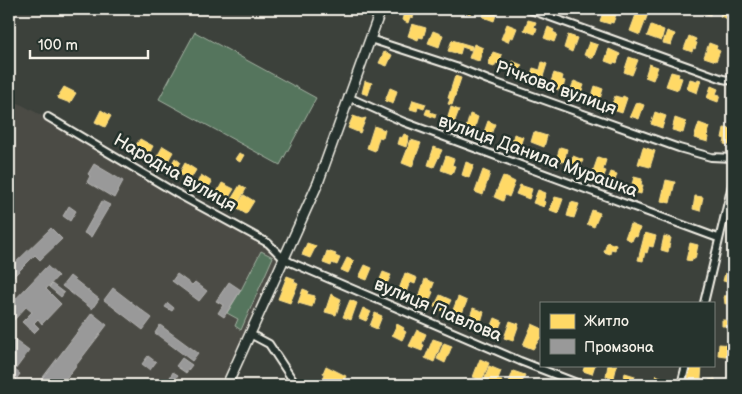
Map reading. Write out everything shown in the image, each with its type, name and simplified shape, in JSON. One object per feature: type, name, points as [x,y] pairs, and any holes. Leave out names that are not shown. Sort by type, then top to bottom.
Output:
[{"type":"street","points":[[226,385],[318,183],[381,9]]},
{"type":"street","points":[[528,9],[714,76],[733,81]]},
{"type":"street","name":"Річкова вулиця","points":[[370,38],[456,67],[511,89],[695,154],[733,158]]},
{"type":"street","name":"вулиця Данила Мурашка","points":[[348,97],[404,122],[718,238]]},
{"type":"street","name":"Народна вулиця","points":[[48,117],[176,193],[268,243],[284,259]]},
{"type":"street","points":[[704,302],[733,181]]},
{"type":"street","name":"вулиця Павлова","points":[[284,259],[520,361],[582,385]]},
{"type":"street","points":[[250,334],[269,344],[296,385]]},
{"type":"street","points":[[681,385],[686,366]]},
{"type":"shaded area","points":[[9,98],[71,131],[267,244],[279,256],[223,385],[9,385]]},
{"type":"green space","points":[[195,32],[316,98],[280,165],[159,99]]},
{"type":"green space","points":[[261,251],[273,257],[241,330],[235,326],[238,319],[227,313]]},
{"type":"building: Житло","points":[[405,9],[415,10],[413,18],[410,17],[408,23],[402,20]]},
{"type":"building: Житло","points":[[463,9],[472,9],[470,14],[462,11]]},
{"type":"building: Житло","points":[[485,9],[498,9],[494,21],[483,17]]},
{"type":"building: Житло","points":[[604,9],[614,9],[617,12],[613,23],[600,21]]},
{"type":"building: Житло","points":[[638,9],[649,11],[640,35],[630,31]]},
{"type":"building: Житло","points":[[699,9],[712,9],[710,15],[699,12]]},
{"type":"building: Житло","points":[[722,9],[731,9],[728,19],[720,16]]},
{"type":"building: Житло","points":[[528,20],[536,22],[534,27],[537,28],[535,34],[524,30]]},
{"type":"building: Житло","points":[[412,24],[426,28],[423,38],[419,37],[418,40],[408,36]]},
{"type":"building: Житло","points":[[507,24],[517,28],[513,38],[510,37],[508,42],[501,39]]},
{"type":"building: Житло","points":[[651,25],[664,30],[661,41],[647,36]]},
{"type":"building: Житло","points":[[548,27],[557,34],[554,42],[544,38]]},
{"type":"building: Житло","points":[[433,31],[443,35],[439,47],[428,43]]},
{"type":"building: Житло","points":[[667,31],[675,34],[671,45],[663,43]]},
{"type":"building: Житло","points":[[568,35],[577,38],[572,52],[564,48]]},
{"type":"building: Житло","points":[[689,36],[696,39],[695,42],[697,43],[692,52],[684,49]]},
{"type":"building: Житло","points":[[452,40],[472,46],[471,50],[462,47],[460,54],[448,51]]},
{"type":"building: Житло","points":[[589,42],[598,45],[593,58],[584,55]]},
{"type":"building: Житло","points":[[709,43],[717,46],[716,49],[720,51],[716,61],[704,57]]},
{"type":"building: Житло","points":[[474,44],[483,48],[479,61],[469,58]]},
{"type":"building: Житло","points":[[609,49],[620,54],[617,63],[614,62],[613,64],[605,61]]},
{"type":"building: Житло","points":[[384,52],[392,55],[387,66],[379,63]]},
{"type":"building: Житло","points":[[493,52],[502,55],[499,64],[496,63],[494,67],[488,65]]},
{"type":"building: Житло","points":[[629,57],[638,60],[632,75],[624,72]]},
{"type":"building: Житло","points":[[512,61],[522,65],[519,76],[508,72]]},
{"type":"building: Житло","points":[[542,62],[547,64],[541,83],[529,80],[533,68],[540,70]]},
{"type":"building: Житло","points":[[649,64],[658,67],[653,80],[645,77]]},
{"type":"building: Житло","points":[[671,72],[679,74],[678,77],[682,78],[678,90],[666,86]]},
{"type":"building: Житло","points":[[554,73],[563,76],[562,80],[565,81],[563,88],[560,87],[559,90],[549,87]]},
{"type":"building: Житло","points":[[455,76],[461,78],[452,105],[448,104],[450,99],[448,98]]},
{"type":"building: Житло","points":[[690,79],[701,80],[697,93],[687,89]]},
{"type":"building: Житло","points":[[365,81],[372,83],[368,95],[362,93]]},
{"type":"building: Житло","points":[[574,81],[584,85],[577,97],[569,94]]},
{"type":"building: Житло","points":[[595,86],[603,89],[598,105],[590,102]]},
{"type":"building: Житло","points":[[711,86],[718,89],[716,94],[720,95],[718,102],[707,98]]},
{"type":"building: Житло","points":[[64,87],[76,93],[70,103],[57,98]]},
{"type":"building: Житло","points":[[390,88],[397,91],[393,104],[385,101]]},
{"type":"building: Житло","points":[[615,96],[627,98],[622,113],[610,109]]},
{"type":"building: Житло","points":[[413,100],[426,104],[424,109],[418,107],[417,111],[410,109]]},
{"type":"building: Житло","points":[[636,102],[644,105],[639,119],[630,116]]},
{"type":"building: Житло","points":[[451,107],[459,110],[454,123],[447,120]]},
{"type":"building: Житло","points":[[427,109],[436,114],[435,118],[425,114]]},
{"type":"building: Житло","points":[[101,110],[111,116],[105,127],[95,122]]},
{"type":"building: Житло","points":[[655,112],[666,116],[662,128],[651,124]]},
{"type":"building: Житло","points":[[470,114],[478,117],[474,130],[466,128]]},
{"type":"building: Житло","points":[[353,116],[362,119],[366,118],[360,133],[348,128]]},
{"type":"building: Житло","points":[[675,118],[686,122],[683,133],[672,130]]},
{"type":"building: Житло","points":[[488,121],[495,124],[490,137],[483,135]]},
{"type":"building: Житло","points":[[699,123],[710,127],[707,136],[709,137],[708,142],[694,138]]},
{"type":"building: Житло","points":[[374,126],[385,130],[383,138],[379,137],[375,151],[367,148]]},
{"type":"building: Житло","points":[[724,128],[733,129],[733,146],[724,144],[725,139],[722,138]]},
{"type":"building: Житло","points":[[534,132],[547,136],[544,147],[531,142]]},
{"type":"building: Житло","points":[[404,134],[409,136],[406,147],[398,144],[400,137],[402,138]]},
{"type":"building: Житло","points":[[514,134],[523,137],[519,149],[511,146]]},
{"type":"building: Житло","points":[[140,139],[153,146],[148,156],[134,148]]},
{"type":"building: Житло","points":[[411,140],[421,143],[412,167],[402,163]]},
{"type":"building: Житло","points":[[163,146],[173,152],[164,168],[154,162]]},
{"type":"building: Житло","points":[[434,147],[442,150],[434,167],[428,165]]},
{"type":"building: Житло","points":[[560,147],[567,149],[564,162],[556,160]]},
{"type":"building: Житло","points":[[643,147],[655,151],[650,167],[638,164]]},
{"type":"building: Житло","points":[[239,153],[244,155],[240,162],[235,159]]},
{"type":"building: Житло","points":[[446,156],[454,159],[452,165],[455,166],[452,174],[441,170]]},
{"type":"building: Житло","points":[[573,156],[583,160],[578,173],[569,170]]},
{"type":"building: Житло","points":[[598,157],[606,160],[603,170],[606,171],[602,181],[591,177]]},
{"type":"building: Житло","points":[[175,158],[180,162],[174,172],[169,169]]},
{"type":"building: Житло","points":[[466,162],[474,165],[469,178],[462,175]]},
{"type":"building: Житло","points":[[185,163],[196,170],[190,180],[179,174]]},
{"type":"building: Житло","points":[[483,170],[490,173],[483,195],[475,192]]},
{"type":"building: Житло","points":[[611,172],[617,174],[613,187],[606,185]]},
{"type":"building: Житло","points":[[201,175],[212,182],[207,190],[197,183]]},
{"type":"building: Житло","points":[[503,176],[515,182],[509,197],[505,195],[503,201],[494,197]]},
{"type":"building: Житло","points":[[634,177],[642,179],[641,194],[630,191]]},
{"type":"building: Житло","points":[[666,180],[675,182],[670,203],[661,201]]},
{"type":"building: Житло","points":[[222,183],[234,189],[226,202],[215,196]]},
{"type":"building: Житло","points":[[240,185],[246,189],[236,207],[229,203]]},
{"type":"building: Житло","points":[[520,185],[532,189],[529,199],[516,194]]},
{"type":"building: Житло","points":[[538,190],[546,193],[543,201],[546,202],[544,207],[533,203]]},
{"type":"building: Житло","points":[[244,195],[254,201],[246,214],[236,208]]},
{"type":"building: Житло","points":[[695,196],[703,197],[700,211],[693,209]]},
{"type":"building: Житло","points":[[555,197],[563,199],[558,213],[550,210]]},
{"type":"building: Житло","points":[[571,202],[579,204],[574,218],[567,216]]},
{"type":"building: Житло","points":[[592,210],[600,213],[594,227],[587,224]]},
{"type":"building: Житло","points":[[630,224],[640,228],[637,237],[634,236],[632,241],[625,238]]},
{"type":"building: Житло","points":[[645,233],[656,236],[653,247],[649,246],[643,261],[638,260]]},
{"type":"building: Житло","points":[[664,236],[671,238],[668,252],[661,250]]},
{"type":"building: Житло","points":[[607,242],[616,245],[615,250],[611,249],[610,254],[604,252]]},
{"type":"building: Житло","points":[[307,243],[316,246],[310,258],[302,255]]},
{"type":"building: Житло","points":[[690,243],[698,245],[695,259],[692,258],[692,261],[686,260]]},
{"type":"building: Житло","points":[[731,250],[733,250],[733,258],[729,258]]},
{"type":"building: Житло","points":[[327,251],[336,254],[335,256],[340,258],[337,265],[332,263],[331,266],[323,263]]},
{"type":"building: Житло","points":[[347,258],[354,261],[348,273],[341,270]]},
{"type":"building: Житло","points":[[365,265],[372,268],[367,280],[359,277]]},
{"type":"building: Житло","points":[[383,272],[391,275],[385,288],[378,284]]},
{"type":"building: Житло","points":[[405,273],[417,278],[415,284],[410,282],[405,295],[398,292]]},
{"type":"building: Житло","points":[[725,273],[733,275],[733,283],[723,281]]},
{"type":"building: Житло","points":[[287,276],[295,279],[294,282],[298,284],[290,303],[278,299]]},
{"type":"building: Житло","points":[[425,279],[434,283],[431,291],[433,292],[428,304],[418,300]]},
{"type":"building: Житло","points":[[303,289],[308,291],[307,294],[315,296],[312,307],[298,303]]},
{"type":"building: Житло","points":[[331,294],[341,299],[336,315],[325,312]]},
{"type":"building: Житло","points":[[440,295],[451,300],[445,312],[434,307]]},
{"type":"building: Житло","points":[[733,295],[733,306],[730,306],[730,303],[725,304],[724,296]]},
{"type":"building: Житло","points":[[458,297],[467,301],[460,318],[451,315]]},
{"type":"building: Житло","points":[[350,300],[357,303],[351,320],[343,317]]},
{"type":"building: Житло","points":[[363,308],[371,312],[366,321],[359,318]]},
{"type":"building: Житло","points":[[473,308],[484,312],[480,325],[468,322]]},
{"type":"building: Житло","points":[[375,313],[382,316],[377,329],[370,326]]},
{"type":"building: Житло","points":[[495,318],[502,321],[497,333],[490,330]]},
{"type":"building: Житло","points":[[722,320],[732,320],[733,329],[727,329],[727,326],[722,326]]},
{"type":"building: Житло","points":[[510,321],[519,324],[513,341],[504,338]]},
{"type":"building: Житло","points":[[397,324],[404,328],[403,330],[406,332],[402,340],[392,335]]},
{"type":"building: Житло","points":[[532,324],[540,328],[540,338],[533,349],[523,345]]},
{"type":"building: Житло","points":[[417,330],[426,334],[422,344],[424,345],[422,351],[409,346]]},
{"type":"building: Житло","points":[[433,339],[442,342],[434,362],[425,358]]},
{"type":"building: Житло","points":[[444,343],[452,346],[445,363],[437,359]]},
{"type":"building: Житло","points":[[719,344],[733,345],[732,357],[718,355]]},
{"type":"building: Житло","points":[[480,359],[489,363],[482,381],[473,377]]},
{"type":"building: Житло","points":[[326,366],[346,376],[343,383],[334,379],[332,385],[320,385]]},
{"type":"building: Житло","points":[[489,366],[501,371],[498,379],[502,381],[500,385],[483,385]]},
{"type":"building: Житло","points":[[585,366],[595,366],[592,374],[583,371]]},
{"type":"building: Житло","points":[[608,366],[617,366],[614,378],[606,376]]},
{"type":"building: Житло","points":[[692,366],[702,366],[701,379],[697,379],[696,382],[688,381]]},
{"type":"building: Житло","points":[[513,371],[525,375],[521,385],[508,385]]},
{"type":"building: Житло","points":[[625,373],[635,376],[632,385],[622,385]]},
{"type":"building: Житло","points":[[656,375],[663,378],[662,385],[653,385]]},
{"type":"building: Житло","points":[[715,379],[716,385],[702,385],[709,383],[709,380]]},
{"type":"building: Житло","points":[[535,381],[546,385],[533,385]]},
{"type":"building: Промзона","points":[[94,164],[123,181],[114,198],[87,182],[90,176],[88,174]]},
{"type":"building: Промзона","points":[[102,201],[110,205],[91,237],[84,233]]},
{"type":"building: Промзона","points":[[69,206],[76,211],[70,221],[63,216]]},
{"type":"building: Промзона","points":[[51,228],[62,239],[40,260],[35,255],[9,281],[9,269]]},
{"type":"building: Промзона","points":[[47,266],[58,276],[46,289],[61,304],[42,324],[38,319],[34,323],[39,328],[34,333],[22,322],[32,312],[26,307],[14,320],[9,315],[9,306]]},
{"type":"building: Промзона","points":[[177,274],[192,285],[195,282],[207,291],[199,301],[172,281]]},
{"type":"building: Промзона","points":[[70,276],[99,299],[92,309],[62,286]]},
{"type":"building: Промзона","points":[[229,282],[241,290],[224,317],[218,313],[223,305],[216,301]]},
{"type":"building: Промзона","points":[[52,284],[64,293],[61,297],[49,287]]},
{"type":"building: Промзона","points":[[113,288],[152,318],[143,330],[104,300]]},
{"type":"building: Промзона","points":[[168,303],[174,308],[172,311],[165,307]]},
{"type":"building: Промзона","points":[[92,313],[107,325],[61,385],[37,385]]},
{"type":"building: Промзона","points":[[160,325],[198,353],[192,361],[155,333]]},
{"type":"building: Промзона","points":[[9,336],[29,351],[15,370],[20,374],[12,385],[9,385]]},
{"type":"building: Промзона","points":[[148,356],[156,362],[150,370],[142,364]]},
{"type":"building: Промзона","points":[[182,358],[192,365],[186,373],[176,366]]},
{"type":"building: Промзона","points":[[173,372],[178,375],[171,385],[167,383]]}]
